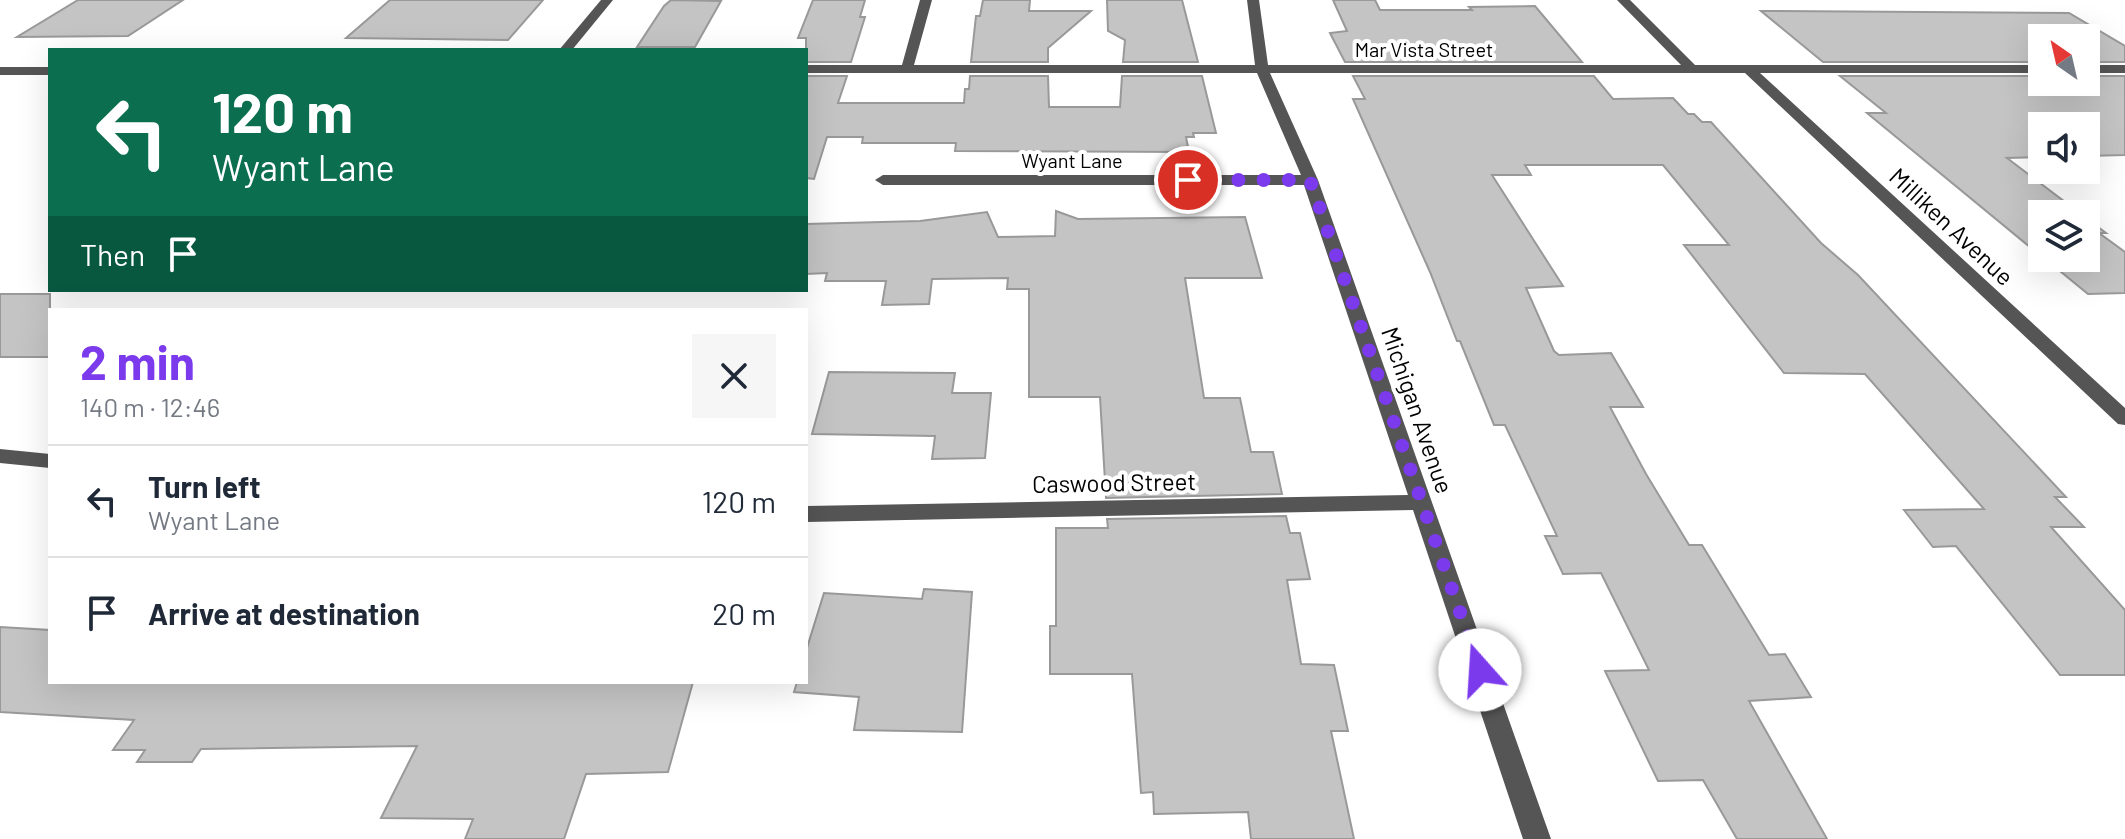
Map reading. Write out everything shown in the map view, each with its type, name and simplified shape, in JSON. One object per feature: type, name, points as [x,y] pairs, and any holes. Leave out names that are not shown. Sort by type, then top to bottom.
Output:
[{"type":"street","points":[[567,48],[607,0]]},
{"type":"street","points":[[907,69],[926,0]]},
{"type":"street","name":"Michigan Avenue","points":[[1253,0],[1262,69],[1310,180],[1537,839]]},
{"type":"street","points":[[1623,0],[1691,68]]},
{"type":"street","name":"Milliken Avenue","points":[[1747,68],[2125,419]]},
{"type":"street","name":"Mar Vista Street","points":[[808,69],[2028,69]]},
{"type":"street","points":[[2100,69],[2125,69]]},
{"type":"street","points":[[0,71],[48,71]]},
{"type":"street","name":"Wyant Lane","points":[[883,180],[1310,180]]},
{"type":"street","points":[[0,456],[48,461]]},
{"type":"street","name":"Caswood Street","points":[[808,514],[1422,502]]},
{"type":"building","points":[[78,0],[183,0],[128,36],[17,37]]},
{"type":"building","points":[[390,0],[543,0],[508,40],[346,38]]},
{"type":"building","points":[[671,0],[721,1],[695,47],[637,47],[664,6]]},
{"type":"building","points":[[813,0],[865,0],[860,17],[865,17],[851,62],[808,62],[806,38],[798,38]]},
{"type":"building","points":[[983,0],[1030,0],[1029,11],[1091,11],[1048,48],[1048,62],[971,62],[976,16],[980,16]]},
{"type":"building","points":[[1107,0],[1182,0],[1198,62],[1123,62],[1125,40],[1108,31]]},
{"type":"building","points":[[1333,0],[1375,0],[1380,10],[1535,6],[1582,62],[1345,62],[1330,33],[1347,31]]},
{"type":"building","points":[[1761,11],[2069,13],[2088,24],[2028,24],[2028,62],[1823,62]]},
{"type":"building","points":[[2100,31],[2125,46],[2125,62],[2100,62]]},
{"type":"building","points":[[808,76],[847,76],[838,103],[964,103],[970,76],[1048,76],[1049,107],[1120,107],[1122,76],[1202,76],[1216,133],[1193,133],[1194,137],[1186,137],[1189,152],[955,151],[956,143],[862,143],[863,137],[827,137],[814,179],[808,178]]},
{"type":"building","points":[[1353,76],[1594,76],[1613,99],[1673,98],[1688,114],[1694,114],[1702,122],[1711,122],[1821,243],[1858,275],[2066,497],[2055,497],[2084,527],[2051,527],[2125,610],[2125,675],[2060,675],[1956,546],[1933,547],[1904,510],[1984,509],[1865,374],[1784,373],[1684,245],[1729,245],[1663,165],[1525,165],[1531,175],[1492,175],[1563,286],[1526,288],[1554,351],[1559,355],[1611,353],[1643,407],[1610,407],[1646,474],[1689,545],[1702,545],[1769,655],[1785,654],[1811,697],[1749,701],[1827,839],[1737,839],[1703,780],[1658,781],[1605,671],[1649,670],[1601,573],[1563,574],[1545,536],[1557,536],[1505,425],[1494,425],[1353,99],[1365,99]]},
{"type":"building","points":[[1840,76],[2028,76],[2028,96],[2100,96],[2100,76],[2125,76],[2125,155],[2100,156],[2100,112],[2028,112],[2028,157],[2007,158],[2028,174],[2028,184],[2041,184],[2062,200],[2028,200],[2028,245],[1867,113],[1886,113]]},
{"type":"building","points":[[1056,211],[1078,219],[1245,217],[1262,278],[1185,278],[1204,398],[1240,398],[1251,452],[1273,452],[1282,494],[1106,498],[1100,397],[1029,397],[1029,289],[1007,289],[1008,278],[932,279],[929,304],[882,305],[886,281],[825,281],[827,273],[808,274],[808,224],[920,221],[987,212],[998,237],[1055,236]]},
{"type":"building","points":[[2100,234],[2125,252],[2125,293],[2088,294],[2061,272],[2100,272]]},
{"type":"building","points":[[0,294],[50,294],[48,357],[0,357]]},
{"type":"building","points":[[829,372],[955,373],[952,393],[991,393],[985,458],[932,459],[935,436],[812,434]]},
{"type":"building","points":[[1286,516],[1290,533],[1300,533],[1310,579],[1287,580],[1301,664],[1334,665],[1348,731],[1331,731],[1354,839],[1251,839],[1248,812],[1154,814],[1153,792],[1141,793],[1132,674],[1050,674],[1050,626],[1056,626],[1056,528],[1108,528],[1107,519]]},
{"type":"building","points":[[924,589],[972,592],[962,732],[854,730],[859,697],[794,692],[796,684],[808,684],[808,645],[824,593],[922,599]]},
{"type":"building","points":[[0,627],[48,630],[48,684],[692,684],[668,772],[586,774],[564,839],[465,839],[473,819],[381,818],[417,746],[201,749],[192,762],[137,762],[145,750],[113,750],[134,720],[0,712]]},
{"type":"route","points":[[1188,180],[1310,180],[1480,670]]}]
